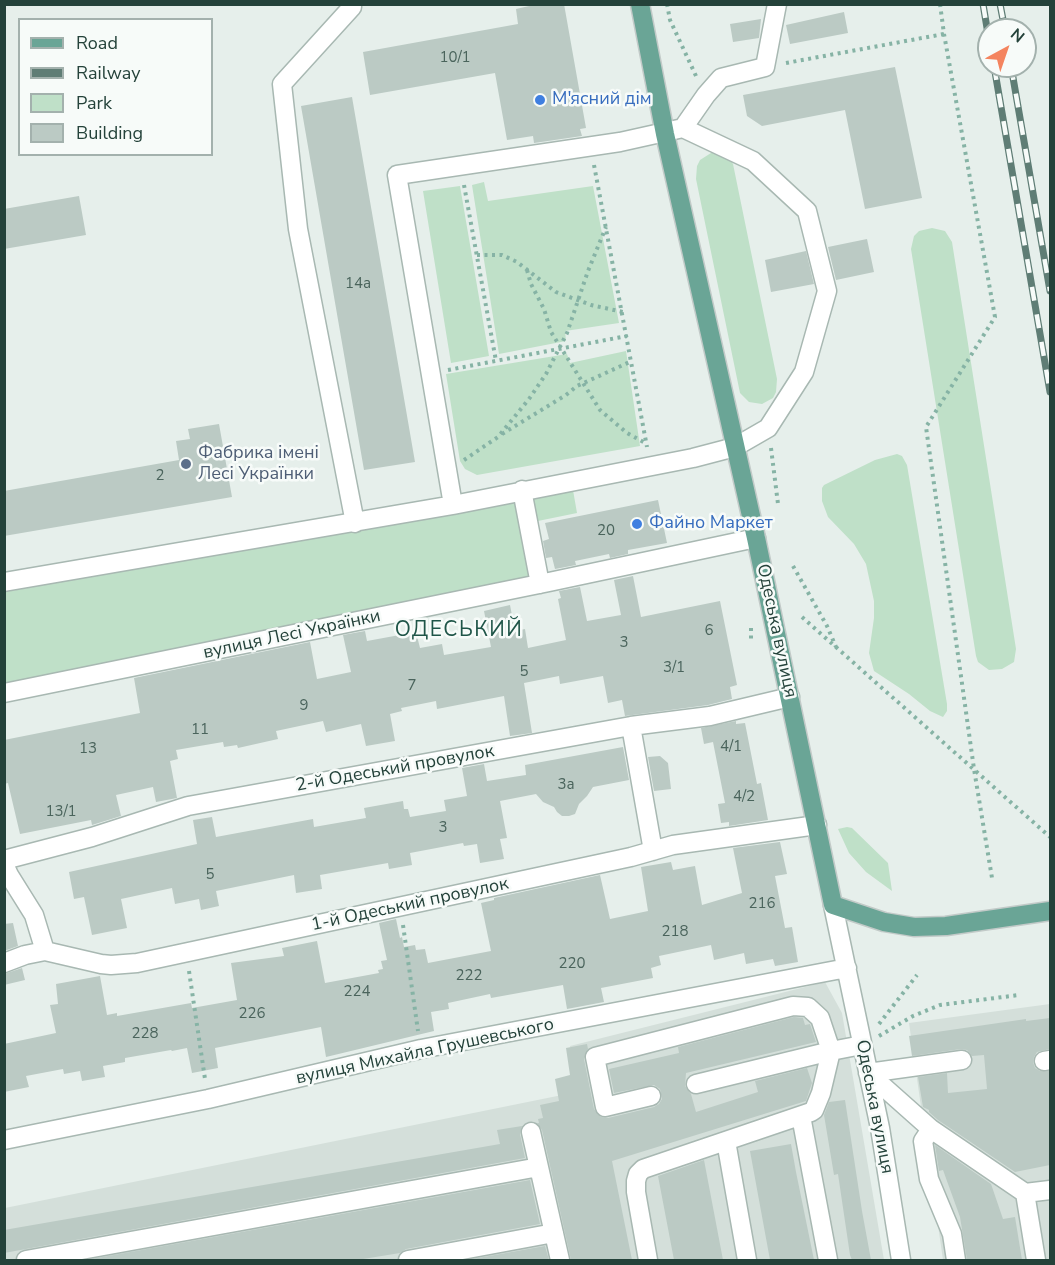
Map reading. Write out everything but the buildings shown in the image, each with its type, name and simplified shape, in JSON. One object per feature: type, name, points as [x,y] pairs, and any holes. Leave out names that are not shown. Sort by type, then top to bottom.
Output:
[{"type":"main road","name":"Одеська вулиця","points":[[640,4],[665,134],[756,538],[833,905]]},
{"type":"main road","points":[[833,905],[884,922],[914,927],[946,926],[1050,911]]},
{"type":"street","points":[[453,505],[398,175],[590,147],[665,134],[683,128],[705,95],[721,78],[765,67],[777,4]]},
{"type":"street","points":[[355,523],[298,229],[282,84],[356,5]]},
{"type":"street","points":[[4,582],[355,523],[651,467],[735,447],[768,428],[804,372],[827,291],[807,211],[753,161],[683,128]]},
{"type":"street","points":[[522,490],[540,584]]},
{"type":"street","name":"вулиця Лесі Українки","points":[[4,693],[756,538]]},
{"type":"street","name":"2-й Одеський провулок","points":[[4,862],[188,806],[631,726],[710,716],[790,697]]},
{"type":"street","points":[[631,726],[653,851]]},
{"type":"street","name":"1-й Одеський провулок","points":[[4,963],[25,954],[45,951],[111,965],[137,963],[620,860],[686,843],[817,825]]},
{"type":"street","points":[[4,862],[9,876],[34,915],[45,951]]},
{"type":"street","name":"Одеська вулиця","points":[[833,905],[880,1128],[901,1260]]},
{"type":"street","name":"вулиця Михайла Грушевського","points":[[4,1140],[208,1099],[421,1049],[847,969]]},
{"type":"street","points":[[648,1260],[636,1192],[638,1174],[644,1169],[811,1112],[817,1103],[831,1050],[820,1018],[808,1007],[793,1006],[595,1057],[605,1107],[651,1096]]},
{"type":"street","points":[[696,1084],[831,1050],[862,1045]]},
{"type":"street","points":[[868,1072],[962,1060]]},
{"type":"street","points":[[868,1072],[931,1129],[1024,1193],[1050,1190]]},
{"type":"street","points":[[801,1116],[828,1260]]},
{"type":"street","points":[[931,1129],[923,1141],[929,1179],[952,1234],[956,1260]]},
{"type":"street","points":[[531,1132],[560,1260]]},
{"type":"street","points":[[726,1141],[747,1260]]},
{"type":"street","points":[[26,1260],[539,1167]]},
{"type":"street","points":[[1024,1193],[1036,1260]]},
{"type":"street","points":[[408,1260],[554,1233]]},
{"type":"path","points":[[667,4],[670,20],[705,95]]},
{"type":"path","points":[[940,4],[995,317],[926,427],[974,769],[992,878]]},
{"type":"path","points":[[765,67],[944,34]]},
{"type":"path","points":[[590,147],[607,226],[651,467]]},
{"type":"path","points":[[461,165],[496,361]]},
{"type":"path","points":[[499,436],[530,399],[561,348],[588,271],[607,226]]},
{"type":"path","points":[[477,255],[502,255],[517,262],[556,292],[578,301],[623,312]]},
{"type":"path","points":[[526,270],[544,309],[551,332],[600,410],[627,433],[647,444]]},
{"type":"path","points":[[431,373],[627,336]]},
{"type":"path","points":[[448,472],[582,383],[632,361]]},
{"type":"path","points":[[768,428],[778,504]]},
{"type":"path","points":[[793,566],[827,626],[837,649]]},
{"type":"path","points":[[802,617],[1050,837]]},
{"type":"path","points":[[751,628],[751,639]]},
{"type":"path","points":[[400,907],[421,1049]]},
{"type":"path","points":[[186,952],[208,1099]]},
{"type":"path","points":[[862,1045],[917,975]]},
{"type":"path","points":[[862,1045],[913,1016],[940,1005],[1019,995]]},
{"type":"shaded area","points":[[825,982],[842,1013],[884,1260],[614,1260],[570,1046]]},
{"type":"shaded area","points":[[1050,1004],[1050,1260],[943,1260],[909,1023]]},
{"type":"shaded area","points":[[572,1093],[607,1260],[5,1260],[5,1208]]},
{"type":"green space","points":[[711,153],[718,153],[730,159],[733,164],[777,379],[773,398],[762,404],[749,402],[740,393],[696,179],[700,160]]},
{"type":"green space","points":[[484,182],[488,201],[593,186],[619,323],[565,331],[566,341],[499,354],[472,185]]},
{"type":"green space","points":[[460,186],[489,356],[451,363],[423,191]]},
{"type":"green space","points":[[932,228],[945,231],[952,242],[1016,649],[1014,662],[1002,669],[989,670],[978,662],[976,656],[911,249],[914,236],[919,231]]},
{"type":"green space","points":[[626,351],[640,446],[477,475],[465,469],[460,461],[446,374],[567,354],[570,363]]},
{"type":"green space","points":[[897,454],[902,456],[907,465],[947,704],[947,711],[943,717],[930,711],[874,671],[869,653],[874,601],[866,564],[854,544],[828,517],[822,501],[824,485],[875,460]]},
{"type":"green space","points":[[573,490],[577,513],[533,522],[528,499]]},
{"type":"green space","points":[[516,501],[532,579],[5,687],[5,592]]},
{"type":"green space","points":[[852,828],[888,863],[892,891],[866,872],[849,853],[838,829]]},
{"type":"railway","points":[[983,4],[985,18]]},
{"type":"railway","points":[[1000,4],[1003,18]]},
{"type":"railway","points":[[996,78],[1050,392]]},
{"type":"railway","points":[[1013,78],[1050,291]]},
{"type":"place","name":"М'ясний дім","points":[[540,100]]},
{"type":"place","name":"Фабрика імені Лесі Українки","points":[[186,464]]},
{"type":"place","name":"Файно Маркет","points":[[637,524]]},
{"type":"district","name":"ОДЕСЬКИЙ","points":[[459,631]]}]
